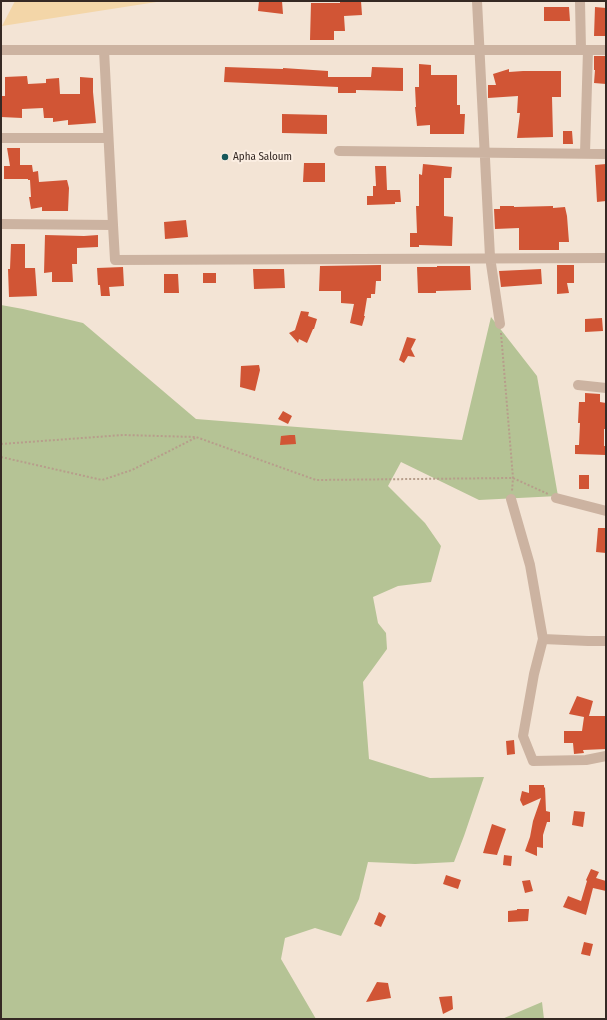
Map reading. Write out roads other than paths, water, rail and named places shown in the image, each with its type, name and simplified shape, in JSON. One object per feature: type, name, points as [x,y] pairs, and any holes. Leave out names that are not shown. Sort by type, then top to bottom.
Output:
[{"type":"street","points":[[477,1],[490,257],[500,324]]},
{"type":"street","points":[[478,15],[484,1]]},
{"type":"street","points":[[580,1],[584,50],[585,153]]},
{"type":"street","points":[[1,50],[606,50]]},
{"type":"street","points":[[104,50],[115,260],[490,257],[606,258]]},
{"type":"street","points":[[1,138],[108,138]]},
{"type":"street","points":[[339,151],[606,154]]},
{"type":"street","points":[[1,224],[112,225]]},
{"type":"street","points":[[578,386],[606,388]]},
{"type":"street","points":[[556,498],[606,511]]},
{"type":"street","points":[[511,499],[530,565],[543,639],[534,674],[523,736],[533,761],[586,760],[606,756]]},
{"type":"street","points":[[543,639],[606,641]]},
{"type":"place","name":"Apha Saloum","points":[[225,157]]}]
